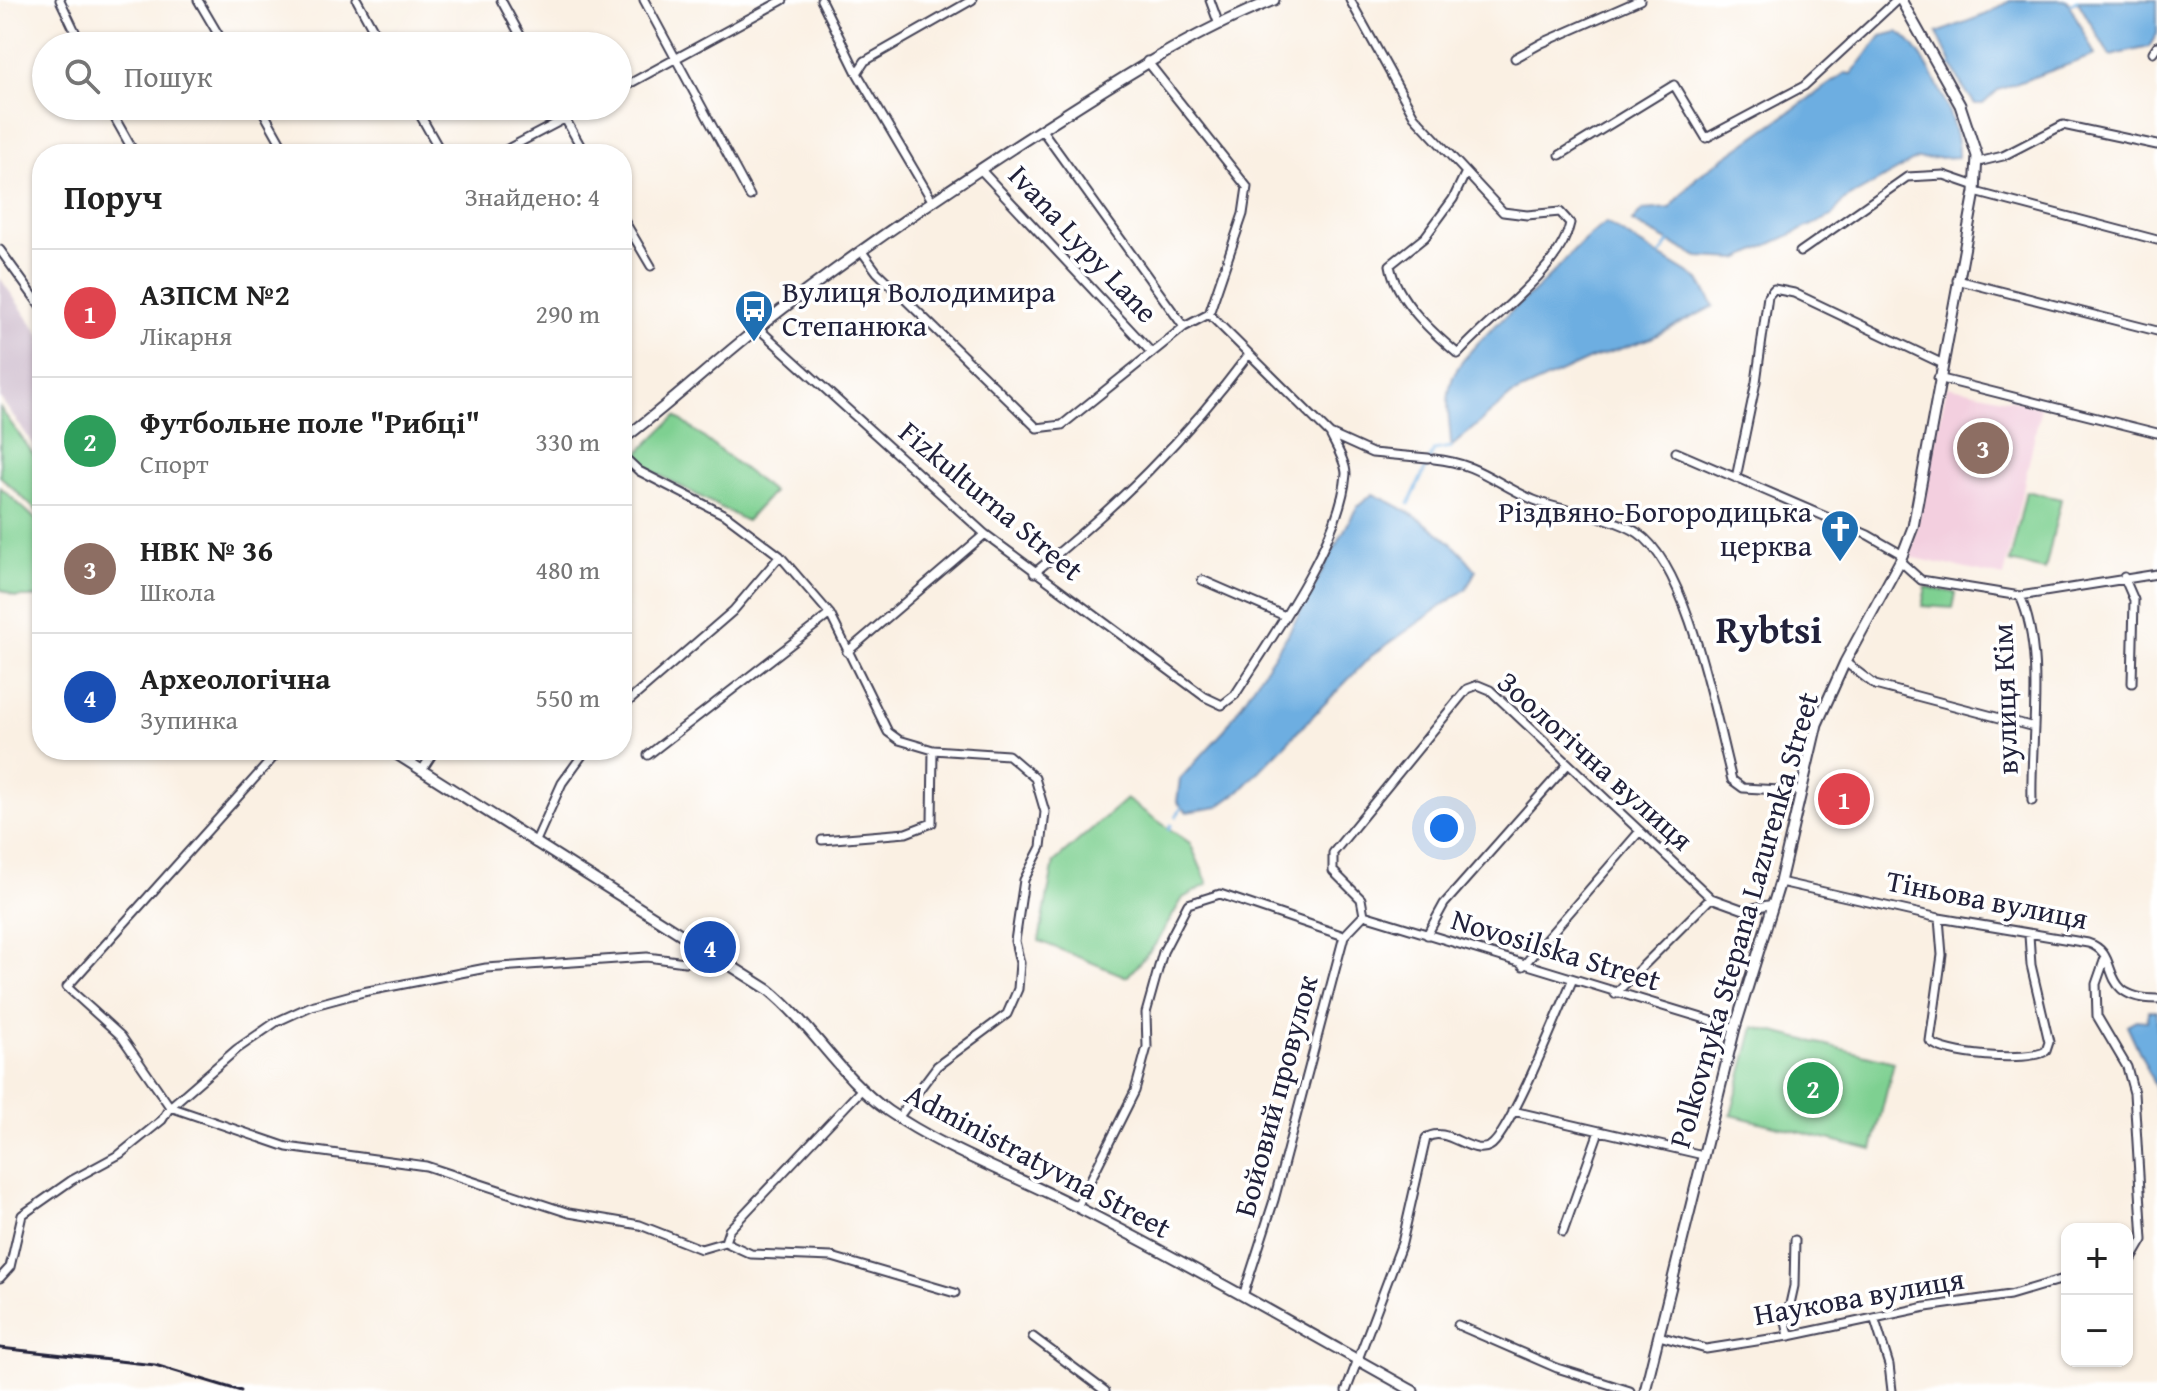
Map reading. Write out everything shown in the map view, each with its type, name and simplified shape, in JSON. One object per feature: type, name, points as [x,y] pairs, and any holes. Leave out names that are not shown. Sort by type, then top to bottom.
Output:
[{"type":"street","points":[[60,0],[75,32]]},
{"type":"street","points":[[198,0],[217,32]]},
{"type":"street","points":[[357,0],[374,32]]},
{"type":"street","points":[[501,0],[518,32]]},
{"type":"street","points":[[644,0],[750,196]]},
{"type":"street","points":[[632,82],[783,0]]},
{"type":"street","points":[[821,0],[857,73],[933,202]]},
{"type":"street","points":[[857,73],[865,61],[972,0]]},
{"type":"street","points":[[1210,0],[1218,22]]},
{"type":"street","points":[[632,433],[675,401],[758,328],[980,169],[1147,61],[1218,22],[1274,0]]},
{"type":"street","points":[[1350,0],[1414,116],[1466,172],[1503,212],[1527,215],[1560,212],[1570,223],[1567,238],[1546,266],[1458,354],[1410,304],[1393,278],[1390,265],[1425,237],[1453,199],[1466,172]]},
{"type":"street","points":[[1515,58],[1640,0]]},
{"type":"street","points":[[1560,155],[1674,85],[1706,138],[1804,86],[1899,0]]},
{"type":"street","name":"Polkovnyka Stepana Lazurenka Street","points":[[1645,1391],[1735,1028],[1780,882],[1817,724],[1845,662],[1902,558],[1913,527],[1938,378],[1976,189],[1978,162],[1973,139],[1945,78],[1899,0]]},
{"type":"street","points":[[863,253],[877,272],[1037,428],[1062,425],[1184,327],[1209,314],[1243,214],[1247,187],[1147,61]]},
{"type":"street","points":[[116,120],[129,144]]},
{"type":"street","points":[[268,120],[281,144]]},
{"type":"street","points":[[423,120],[436,144]]},
{"type":"street","points":[[518,144],[565,120],[579,144]]},
{"type":"street","points":[[1978,162],[2003,156],[2063,125],[2157,145]]},
{"type":"street","points":[[1042,130],[1184,327]]},
{"type":"street","name":"Ivana Lypy Lane","points":[[980,169],[1151,352]]},
{"type":"street","points":[[1800,252],[1907,177],[1944,175],[1976,189],[2157,240]]},
{"type":"street","points":[[632,234],[651,266]]},
{"type":"street","points":[[0,250],[32,294]]},
{"type":"street","points":[[1957,280],[2157,331]]},
{"type":"street","points":[[1736,478],[1756,382],[1768,296],[1774,289],[1794,293],[1941,363]]},
{"type":"street","points":[[1209,314],[1330,434],[1372,453],[1463,462],[1535,500],[1624,526],[1645,538],[1685,604],[1732,780],[1743,788],[1800,791]]},
{"type":"street","name":"Fizkulturna Street","points":[[758,328],[985,534],[1205,697],[1222,705],[1235,695],[1285,616]]},
{"type":"street","points":[[1034,573],[1089,529],[1158,463],[1200,419],[1249,354]]},
{"type":"street","points":[[1938,378],[2157,433]]},
{"type":"street","points":[[1202,580],[1285,616],[1337,514],[1346,470],[1330,434]]},
{"type":"street","points":[[1676,452],[1868,535],[1902,558],[1921,580],[2020,596],[2157,574]]},
{"type":"street","points":[[632,464],[639,471],[727,516],[780,556],[830,614],[888,732],[899,740],[933,750],[1008,755],[1035,778],[1045,812],[1041,847],[1024,880],[1015,941],[1020,963],[1018,989],[1007,1014],[937,1066],[898,1118]]},
{"type":"street","points":[[847,652],[985,534]]},
{"type":"street","points":[[632,698],[733,611],[780,556]]},
{"type":"street","points":[[2124,577],[2134,600],[2132,683]]},
{"type":"street","name":"вулиця Кім","points":[[2020,596],[2029,622],[2034,727],[2030,749],[2032,801]]},
{"type":"street","points":[[648,755],[830,614]]},
{"type":"street","points":[[1845,662],[1875,685],[2034,727]]},
{"type":"street","name":"Зоологічна вулиця","points":[[1364,915],[1361,899],[1333,871],[1333,853],[1467,689],[1478,685],[1490,690],[1711,898],[1744,910],[1773,904]]},
{"type":"street","points":[[822,840],[906,833],[932,823],[933,750]]},
{"type":"street","points":[[271,760],[67,987],[121,1036],[170,1107],[287,1147],[426,1166],[569,1213],[640,1225],[701,1249],[725,1242],[751,1254],[832,1257],[955,1293]]},
{"type":"street","name":"Administratyvna Street","points":[[406,760],[793,1009],[861,1090],[898,1118],[949,1147],[1077,1207],[1413,1391]]},
{"type":"street","points":[[422,770],[428,760]]},
{"type":"street","points":[[535,843],[562,783],[579,760]]},
{"type":"street","points":[[1427,935],[1444,904],[1568,764]]},
{"type":"street","points":[[1523,966],[1640,831]]},
{"type":"street","name":"Тіньова вулиця","points":[[1780,882],[1939,918],[2096,945],[2117,986],[2128,995],[2157,999]]},
{"type":"street","points":[[1077,1207],[1135,1091],[1147,1047],[1146,1013],[1158,967],[1188,904],[1220,894],[1344,936]]},
{"type":"street","points":[[1615,994],[1711,898]]},
{"type":"street","name":"Novosilska Street","points":[[1364,915],[1572,981],[1735,1028]]},
{"type":"street","name":"Бойовий провулок","points":[[1243,1296],[1274,1200],[1344,936],[1364,915]]},
{"type":"street","points":[[1939,918],[1942,955],[1930,1041],[1945,1050],[2025,1057],[2046,1051],[2049,1042],[2031,965],[2029,935]]},
{"type":"street","points":[[0,1278],[10,1267],[22,1215],[72,1180],[120,1154],[162,1120],[170,1107],[237,1049],[276,1022],[311,1006],[363,992],[486,968],[633,958],[685,962],[704,950]]},
{"type":"street","points":[[2105,958],[2096,984],[2097,1016],[2127,1067],[2134,1093],[2143,1240],[2133,1257]]},
{"type":"street","points":[[1346,1391],[1360,1361],[1402,1243],[1426,1138],[1441,1135],[1489,1147],[1513,1111],[1572,981]]},
{"type":"street","points":[[725,1242],[729,1230],[861,1090]]},
{"type":"street","points":[[1513,1111],[1703,1155]]},
{"type":"street","points":[[1563,1232],[1599,1131]]},
{"type":"street","points":[[1789,1336],[1786,1322],[1794,1286],[1795,1240]]},
{"type":"street","name":"Наукова вулиця","points":[[1659,1336],[1706,1349],[1875,1320],[1926,1307],[2010,1295],[2061,1280]]},
{"type":"street","points":[[1875,1320],[1889,1365],[1892,1391]]},
{"type":"street","points":[[1458,1325],[1557,1368],[1630,1391]]},
{"type":"street","points":[[1033,1337],[1105,1391]]},
{"type":"shaded area","points":[[0,278],[32,324],[32,442],[0,398]]},
{"type":"shaded area","points":[[1947,386],[2041,406],[2004,577],[1910,557]]},
{"type":"green space","points":[[0,408],[32,452],[32,506],[0,476]]},
{"type":"green space","points":[[676,416],[773,492],[746,521],[632,459]]},
{"type":"green space","points":[[0,487],[32,516],[32,597],[15,597],[0,589]]},
{"type":"green space","points":[[2026,491],[2061,499],[2045,570],[2010,562]]},
{"type":"green space","points":[[1926,587],[1956,593],[1953,608],[1922,606]]},
{"type":"green space","points":[[1126,799],[1190,843],[1208,884],[1183,898],[1155,945],[1127,977],[1039,941],[1054,862]]},
{"type":"green space","points":[[1754,1027],[1894,1062],[1872,1150],[1731,1115]]},
{"type":"water","points":[[2010,0],[2067,0],[2095,55],[1998,90],[1983,104],[1975,104],[1961,84],[1937,33],[1987,14]]},
{"type":"water","points":[[2077,0],[2157,0],[2157,34],[2149,47],[2110,56]]},
{"type":"water","points":[[1898,32],[1909,41],[1930,70],[1947,108],[1958,157],[1917,159],[1843,201],[1832,216],[1738,259],[1698,257],[1632,222],[1642,210],[1670,208],[1697,177],[1845,73],[1852,74],[1881,36]]},
{"type":"water","points":[[1606,223],[1699,280],[1714,306],[1649,339],[1590,359],[1512,395],[1451,447],[1448,397],[1458,368],[1495,326]]},
{"type":"water","points":[[1373,494],[1429,526],[1465,557],[1476,570],[1466,589],[1371,656],[1240,791],[1218,807],[1187,812],[1177,802],[1180,779],[1223,732],[1288,634],[1357,507]]},
{"type":"water","points":[[2148,1011],[2157,1011],[2157,1113],[2155,1086],[2127,1025],[2136,1020],[2147,1021]]},
{"type":"waterway","points":[[2070,4],[2077,0]]},
{"type":"waterway","points":[[1942,72],[1951,65]]},
{"type":"waterway","points":[[1660,256],[1669,242]]},
{"type":"waterway","points":[[1409,504],[1434,450],[1451,447]]},
{"type":"waterway","points":[[1176,817],[1182,807]]},
{"type":"waterway","points":[[1169,829],[1171,825]]},
{"type":"railway","points":[[0,1348],[155,1365],[241,1391]]},
{"type":"place","name":"Вулиця Володимира Степанюка","points":[[754,343]]},
{"type":"place","name":"НВК № 36","points":[[1983,448]]},
{"type":"place","name":"Різдвяно-Богородицька церква","points":[[1840,563]]},
{"type":"place","name":"АЗПСМ №2","points":[[1844,799]]},
{"type":"place","name":"Археологічна","points":[[710,947]]},
{"type":"place","name":"Футбольне поле \"Рибці\"","points":[[1813,1088]]},
{"type":"district","name":"Rybtsi","points":[[1769,630]]}]
